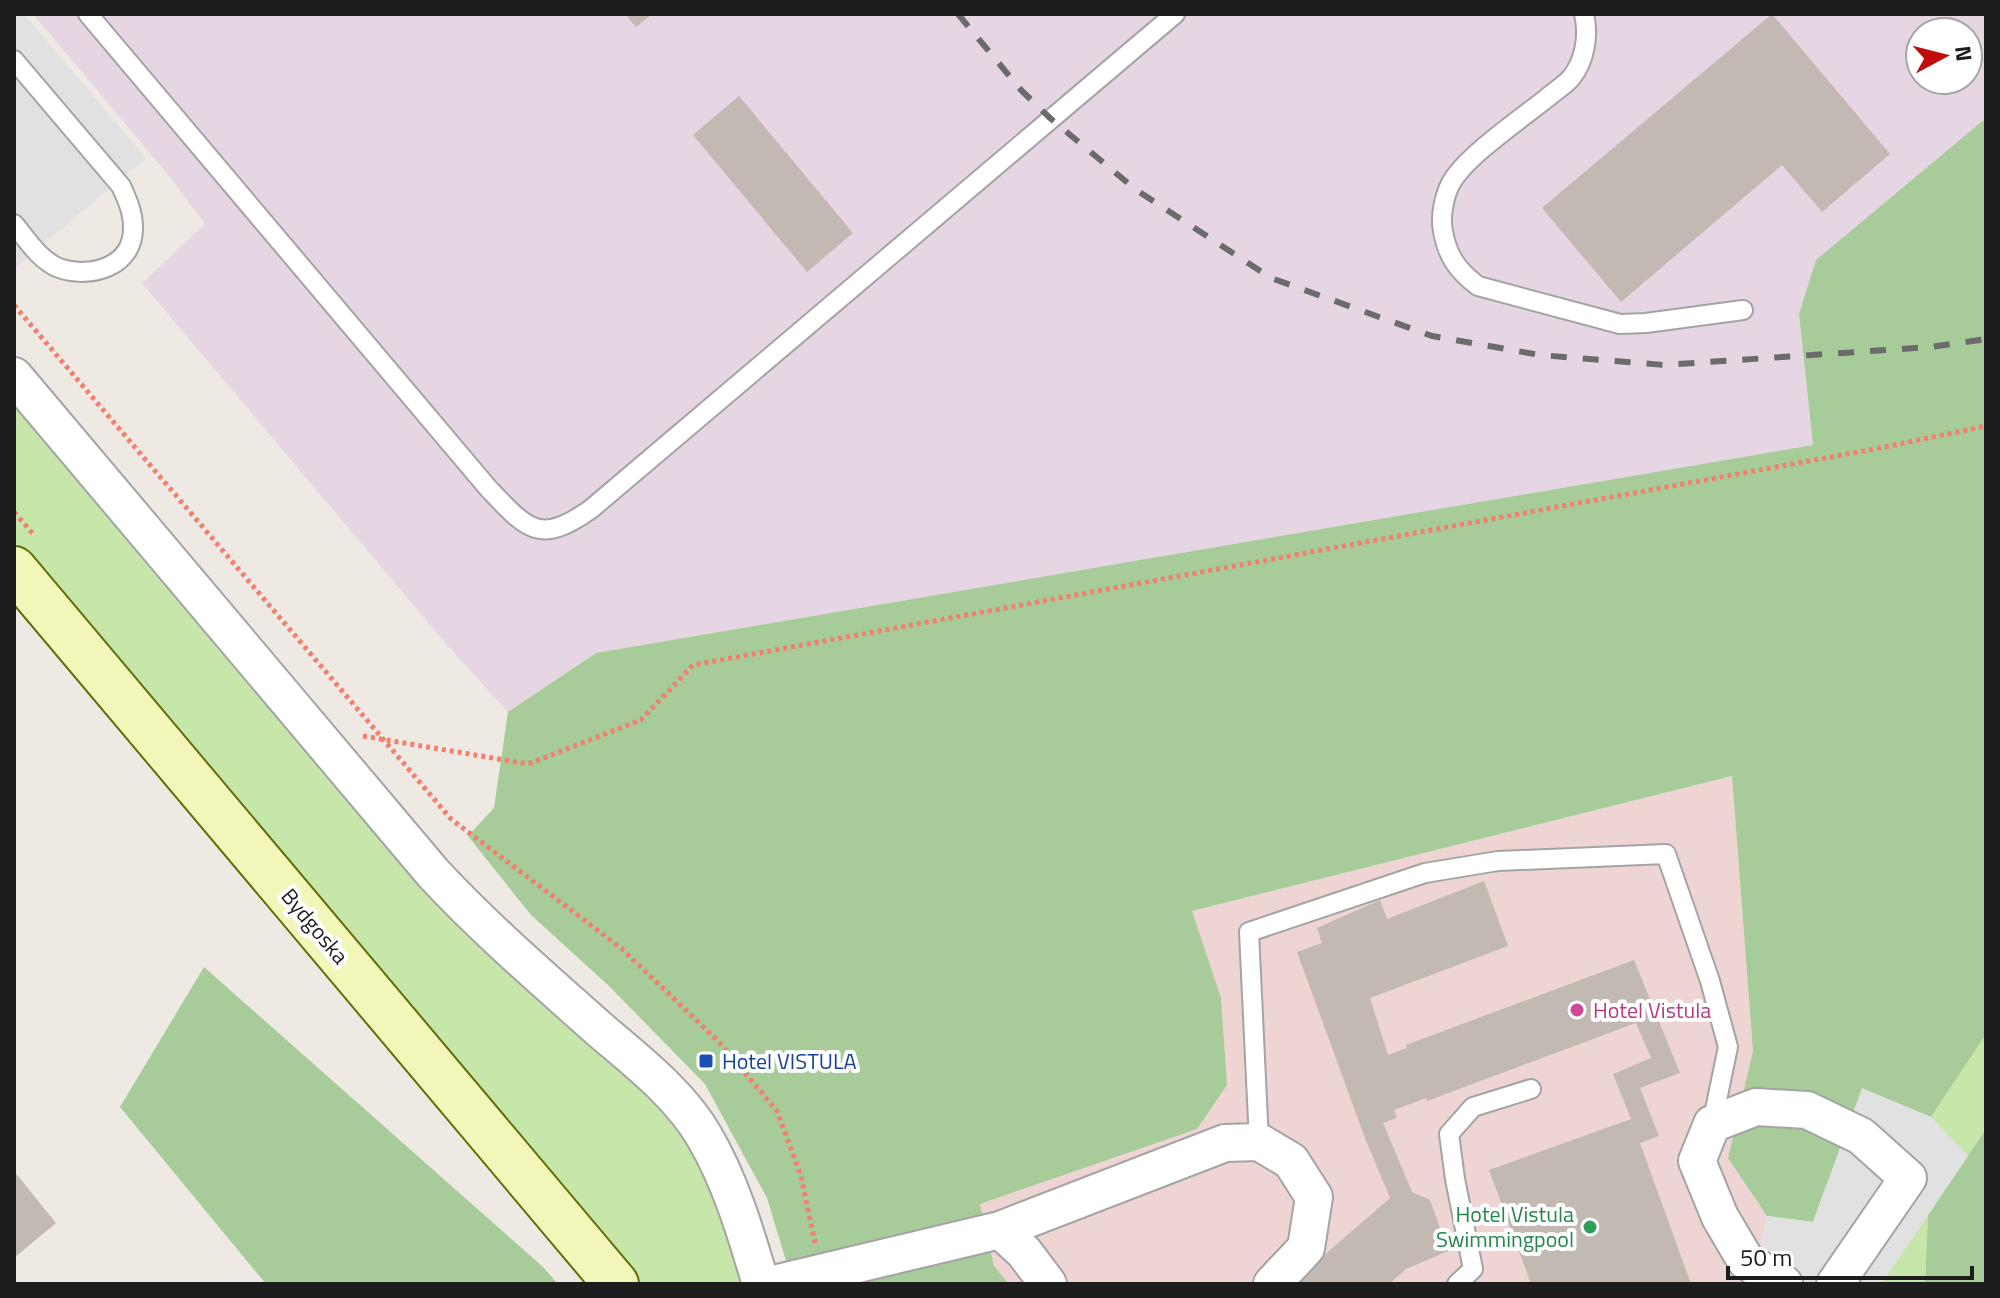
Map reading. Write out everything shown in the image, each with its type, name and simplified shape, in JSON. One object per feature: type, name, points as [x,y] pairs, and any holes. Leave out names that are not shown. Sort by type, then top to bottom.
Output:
[{"type":"street","points":[[14,376],[308,726],[464,906],[683,1107],[719,1163],[741,1219],[761,1284]]},
{"type":"street","name":"Bydgoska","points":[[14,569],[616,1284]]},
{"type":"street","points":[[1784,1284],[1746,1261],[1720,1217],[1697,1161],[1712,1124],[1756,1107],[1807,1110],[1861,1136],[1908,1178],[1835,1284]]},
{"type":"street","points":[[774,1284],[1000,1230],[1225,1143],[1259,1142],[1291,1161],[1314,1197],[1306,1248],[1272,1284]]},
{"type":"street","points":[[1000,1230],[1024,1252],[1048,1284]]},
{"type":"lane","points":[[88,14],[488,488],[518,520],[551,530],[569,524],[591,509],[1175,14]]},
{"type":"lane","points":[[1584,14],[1586,34],[1582,60],[1570,79],[1468,162],[1451,183],[1441,223],[1452,260],[1478,286],[1620,324],[1670,321],[1743,310]]},
{"type":"lane","points":[[14,60],[121,186],[131,208],[134,230],[129,248],[117,263],[99,270],[80,272],[56,267],[39,254],[14,224]]},
{"type":"lane","points":[[1259,1142],[1249,932],[1425,873],[1498,861],[1666,854],[1710,981],[1728,1047],[1712,1124]]},
{"type":"lane","points":[[1457,1284],[1473,1269],[1449,1134],[1473,1107],[1531,1089]]},
{"type":"path","points":[[14,305],[451,819],[621,948],[717,1040],[777,1111],[801,1176],[817,1250]]},
{"type":"path","points":[[308,726],[528,764],[641,720],[693,665],[1986,426]]},
{"type":"shaded area","points":[[14,14],[24,14],[146,158],[14,269]]},
{"type":"shaded area","points":[[33,14],[1986,14],[1986,118],[1816,260],[1799,314],[1813,445],[596,653],[508,712],[447,645],[142,283],[205,224],[170,177]]},
{"type":"shaded area","points":[[1732,776],[1753,1051],[1728,1157],[1767,1216],[1752,1284],[1009,1284],[994,1266],[980,1204],[1197,1129],[1221,998],[1192,911]]},
{"type":"shaded area","points":[[1862,1088],[1931,1117],[1968,1156],[1881,1284],[1752,1284],[1767,1216],[1813,1222]]},
{"type":"green space","points":[[1986,118],[1986,1034],[1931,1117],[1862,1089],[1813,1222],[1767,1216],[1728,1158],[1753,1051],[1732,776],[1192,911],[1221,998],[1227,1085],[1197,1129],[980,1204],[994,1266],[1009,1284],[793,1284],[767,1198],[705,1084],[608,985],[531,915],[468,836],[494,808],[508,712],[596,653],[1813,445],[1799,314],[1816,260]]},
{"type":"green space","points":[[14,400],[656,1101],[684,1136],[707,1174],[745,1284],[640,1284],[14,541]]},
{"type":"green space","points":[[204,967],[542,1266],[558,1284],[266,1284],[120,1107]]},
{"type":"green space","points":[[1986,1034],[1986,1129],[1968,1156],[1931,1117]]},
{"type":"green space","points":[[1986,1129],[1986,1284],[1925,1284],[1928,1215]]},
{"type":"green space","points":[[1928,1215],[1925,1284],[1881,1284]]},
{"type":"building","points":[[625,14],[652,14],[636,27]]},
{"type":"building","points":[[1772,14],[1890,154],[1822,212],[1782,165],[1621,302],[1542,208]]},
{"type":"building","points":[[739,96],[853,233],[807,272],[693,135]]},
{"type":"building","points":[[1484,881],[1508,946],[1370,998],[1388,1055],[1407,1048],[1406,1045],[1634,960],[1680,1073],[1640,1088],[1659,1136],[1640,1143],[1691,1284],[1531,1284],[1489,1170],[1631,1119],[1613,1074],[1651,1058],[1636,1023],[1427,1101],[1426,1098],[1394,1110],[1397,1118],[1383,1123],[1412,1192],[1430,1200],[1448,1251],[1406,1269],[1389,1284],[1291,1284],[1390,1198],[1297,952],[1322,943],[1317,928],[1380,900],[1387,919]]},
{"type":"building","points":[[14,1171],[56,1223],[14,1258]]},
{"type":"railway","points":[[958,14],[1021,90],[1135,189],[1271,278],[1432,336],[1540,355],[1664,365],[1930,347],[1986,339]]},
{"type":"place","name":"Hotel Vistula","points":[[1577,1010]]},
{"type":"place","name":"Hotel VISTULA","points":[[706,1061]]},
{"type":"place","name":"Hotel Vistula Swimmingpool","points":[[1590,1227]]}]
